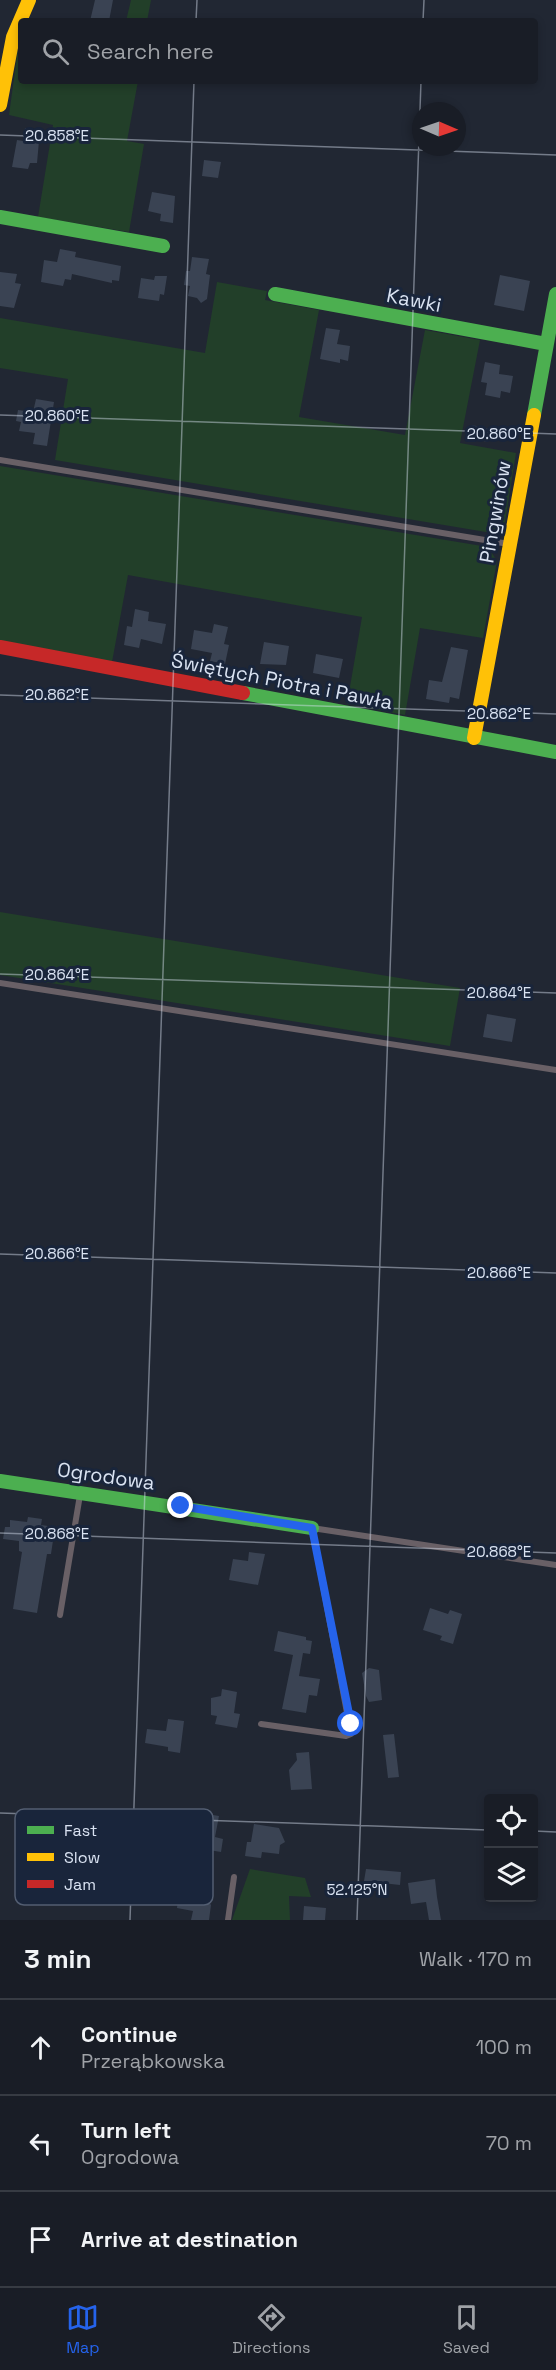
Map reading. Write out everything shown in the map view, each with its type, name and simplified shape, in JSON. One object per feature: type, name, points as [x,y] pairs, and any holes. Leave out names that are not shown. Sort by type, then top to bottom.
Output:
[{"type":"street","points":[[22,18],[29,0]]},
{"type":"street","points":[[0,105],[9,50],[18,29]]},
{"type":"street","points":[[0,217],[163,246]]},
{"type":"street","name":"Kawki","points":[[275,294],[546,344]]},
{"type":"street","name":"Pingwinów","points":[[474,738],[556,294]]},
{"type":"street","name":"Świętych Piotra i Pawła","points":[[0,647],[556,752]]},
{"type":"street","name":"Ogrodowa","points":[[0,1481],[80,1494],[181,1506],[312,1528]]},
{"type":"lane","points":[[0,460],[509,544]]},
{"type":"lane","points":[[0,983],[556,1070]]},
{"type":"lane","points":[[60,1615],[80,1494]]},
{"type":"lane","points":[[261,1724],[346,1736],[351,1734],[312,1528],[556,1565]]},
{"type":"lane","points":[[228,1920],[234,1877]]},
{"type":"green space","points":[[131,0],[151,0],[148,18],[127,18]]},
{"type":"green space","points":[[18,49],[18,84],[137,84],[127,141],[144,144],[129,232],[38,217],[53,125],[9,115]]},
{"type":"green space","points":[[217,282],[267,291],[265,300],[319,310],[299,417],[405,435],[425,330],[480,340],[460,443],[516,453],[505,522],[492,533],[55,460],[68,379],[0,368],[0,318],[205,353]]},
{"type":"green space","points":[[0,466],[488,547],[497,561],[483,638],[420,628],[405,715],[347,704],[362,617],[128,575],[112,662],[0,641]]},
{"type":"green space","points":[[0,912],[460,988],[450,1046],[0,975]]},
{"type":"green space","points":[[250,1869],[305,1878],[311,1897],[289,1896],[290,1920],[232,1920]]},
{"type":"building","points":[[95,0],[113,0],[110,18],[91,18]]},
{"type":"building","points":[[25,128],[40,130],[37,163],[30,163],[28,169],[12,167],[17,140],[23,141]]},
{"type":"building","points":[[204,160],[221,162],[218,178],[202,176]]},
{"type":"building","points":[[152,192],[175,196],[173,223],[160,221],[161,214],[148,211]]},
{"type":"building","points":[[60,249],[76,252],[75,257],[121,266],[119,281],[112,280],[112,283],[72,274],[71,280],[65,279],[63,286],[41,282],[44,260],[57,262]]},
{"type":"building","points":[[192,257],[209,259],[206,274],[210,275],[207,299],[201,303],[197,298],[188,296],[190,286],[184,285],[186,271],[190,271]]},
{"type":"building","points":[[0,272],[17,274],[15,283],[21,284],[14,308],[0,306]]},
{"type":"building","points":[[500,275],[530,281],[524,311],[494,305]]},
{"type":"building","points":[[155,276],[167,276],[164,295],[160,294],[159,301],[138,298],[141,278],[154,280]]},
{"type":"building","points":[[326,328],[340,330],[337,344],[350,346],[348,361],[340,359],[340,363],[320,359]]},
{"type":"building","points":[[485,362],[500,365],[499,374],[513,376],[510,393],[501,391],[500,398],[485,395],[487,383],[481,382]]},
{"type":"building","points":[[36,399],[54,402],[47,446],[33,444],[35,433],[19,431],[21,422],[16,421],[18,410],[33,412]]},
{"type":"building","points":[[472,425],[490,429],[488,442],[469,438]]},
{"type":"building","points":[[135,609],[149,612],[148,621],[166,624],[162,644],[141,639],[139,648],[124,645],[127,626],[132,627]]},
{"type":"building","points":[[214,624],[228,627],[224,644],[229,645],[225,664],[210,661],[212,653],[191,649],[194,630],[212,633]]},
{"type":"building","points":[[264,642],[289,646],[286,665],[260,664]]},
{"type":"building","points":[[451,647],[468,650],[459,699],[450,697],[449,703],[426,699],[429,680],[442,682]]},
{"type":"building","points":[[316,654],[343,659],[339,678],[313,673]]},
{"type":"building","points":[[487,1014],[516,1019],[512,1042],[483,1037]]},
{"type":"building","points":[[28,1517],[42,1519],[41,1525],[55,1527],[51,1554],[47,1554],[37,1613],[13,1609],[22,1552],[19,1551],[19,1541],[3,1539],[5,1527],[10,1527],[10,1520],[27,1522]]},
{"type":"building","points":[[249,1552],[265,1554],[258,1585],[229,1580],[233,1559],[248,1561]]},
{"type":"building","points":[[430,1608],[448,1614],[450,1610],[462,1614],[453,1644],[440,1640],[442,1636],[423,1630]]},
{"type":"building","points":[[278,1631],[306,1637],[306,1640],[312,1641],[310,1654],[303,1653],[299,1676],[320,1679],[317,1696],[309,1695],[306,1713],[282,1709],[293,1655],[274,1651]]},
{"type":"building","points":[[369,1668],[379,1670],[382,1700],[369,1702],[366,1696],[362,1673]]},
{"type":"building","points":[[222,1689],[237,1692],[234,1713],[240,1714],[237,1728],[215,1724],[217,1716],[211,1715],[211,1698],[221,1696]]},
{"type":"building","points":[[168,1719],[184,1721],[180,1753],[168,1751],[168,1747],[145,1743],[147,1729],[166,1731]]},
{"type":"building","points":[[394,1734],[399,1777],[388,1778],[383,1735]]},
{"type":"building","points":[[309,1752],[312,1789],[291,1790],[289,1770],[297,1760],[296,1753]]},
{"type":"building","points":[[213,1815],[219,1816],[215,1837],[223,1839],[221,1852],[213,1851]]},
{"type":"building","points":[[254,1824],[279,1828],[285,1842],[280,1845],[279,1854],[262,1852],[261,1858],[245,1856],[247,1842],[251,1842]]},
{"type":"building","points":[[366,1869],[401,1872],[400,1885],[364,1881]]},
{"type":"building","points":[[435,1879],[441,1920],[429,1920],[426,1902],[411,1904],[408,1883]]},
{"type":"building","points":[[177,1905],[211,1905],[209,1920],[191,1920],[193,1911],[177,1908]]},
{"type":"building","points":[[304,1906],[326,1908],[325,1920],[303,1920]]},
{"type":"traffic: fast","points":[[0,217],[163,246]]},
{"type":"traffic: fast","points":[[275,294],[546,344]]},
{"type":"traffic: fast","points":[[534,415],[556,294]]},
{"type":"traffic: fast","points":[[243,693],[556,752]]},
{"type":"traffic: fast","points":[[0,1481],[312,1528]]},
{"type":"traffic: slow","points":[[21,18],[29,0]]},
{"type":"traffic: slow","points":[[0,105],[13,37],[18,25]]},
{"type":"traffic: slow","points":[[474,738],[534,415]]},
{"type":"traffic: jam","points":[[0,647],[243,693]]},
{"type":"route","points":[[181,1506],[312,1528],[351,1724]]}]
